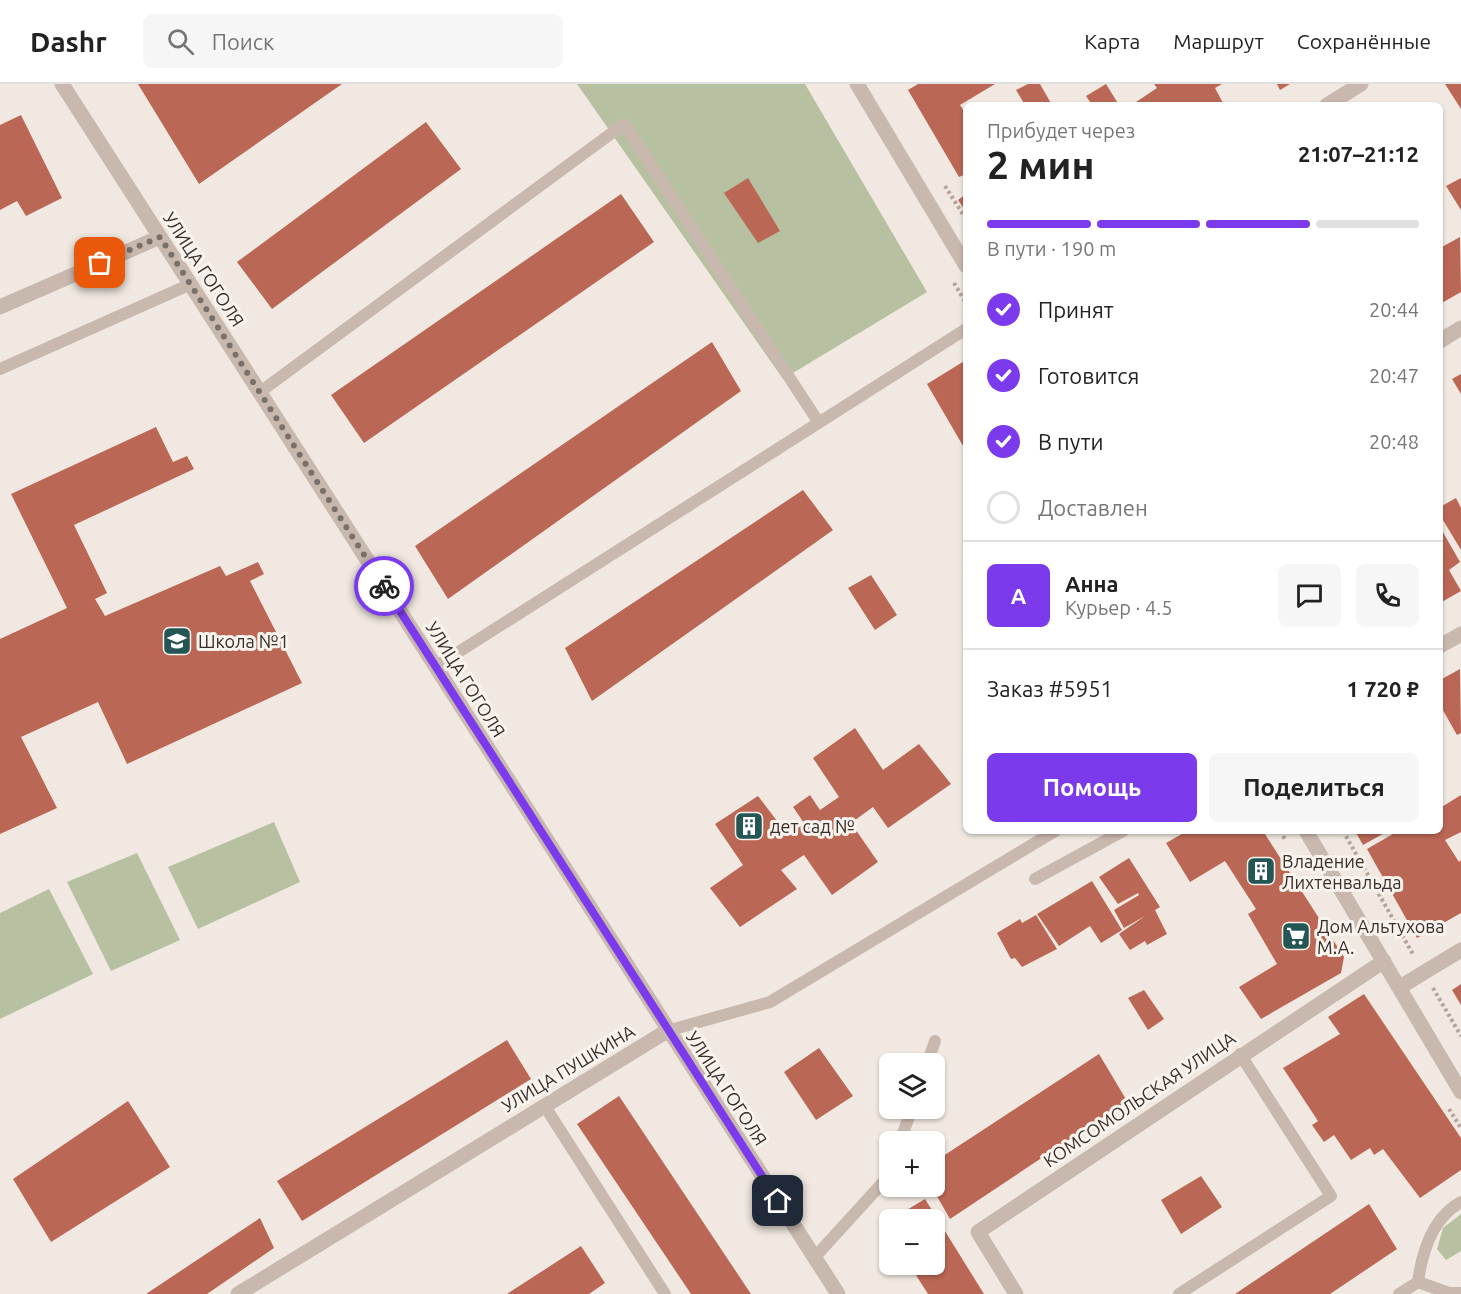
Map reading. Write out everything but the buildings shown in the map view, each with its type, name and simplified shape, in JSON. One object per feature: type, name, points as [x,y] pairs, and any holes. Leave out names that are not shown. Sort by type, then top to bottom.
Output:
[{"type":"street","name":"УЛИЦА ГОГОЛЯ","points":[[62,84],[667,1032],[838,1294]]},
{"type":"street","points":[[857,84],[963,261]]},
{"type":"street","points":[[1332,102],[1361,84]]},
{"type":"street","points":[[0,307],[160,237]]},
{"type":"street","points":[[1443,339],[1461,328]]},
{"type":"street","points":[[1443,644],[1461,634]]},
{"type":"street","points":[[1308,834],[1461,1092]]},
{"type":"street","points":[[1400,987],[1461,950]]},
{"type":"street","name":"КОМСОМОЛЬСКАЯ УЛИЦА","points":[[1016,1294],[978,1232],[1240,1054],[1384,961]]},
{"type":"street","name":"УЛИЦА ПУШКИНА","points":[[238,1294],[544,1105],[667,1032]]},
{"type":"lane","points":[[260,392],[624,124],[819,423]]},
{"type":"lane","points":[[0,369],[190,284]]},
{"type":"lane","points":[[435,667],[963,331]]},
{"type":"lane","name":"УЛИЦА ПУШКИНА","points":[[667,1032],[770,1002],[1050,834]]},
{"type":"lane","points":[[1035,879],[1117,834]]},
{"type":"lane","points":[[931,1053],[935,1041]]},
{"type":"lane","points":[[1179,1294],[1331,1196],[1240,1054]]},
{"type":"lane","points":[[544,1105],[665,1294]]},
{"type":"lane","points":[[814,1258],[879,1187]]},
{"type":"lane","points":[[1399,1294],[1418,1282],[1422,1254],[1436,1226],[1461,1202]]},
{"type":"lane","points":[[1418,1282],[1449,1293],[1461,1293]]},
{"type":"path","points":[[1345,834],[1461,1036]]},
{"type":"green space","points":[[577,84],[805,84],[927,292],[783,379]]},
{"type":"green space","points":[[274,822],[300,882],[198,929],[168,867]]},
{"type":"green space","points":[[137,853],[180,940],[111,971],[67,882]]},
{"type":"green space","points":[[49,889],[93,974],[0,1019],[0,913]]},
{"type":"green space","points":[[1461,1214],[1461,1251],[1446,1260],[1437,1249],[1443,1228]]},
{"type":"way so far","points":[[100,263],[160,237],[384,586]]},
{"type":"place","name":"Школа №1","points":[[177,641]]},
{"type":"place","name":"дет сад №","points":[[749,826]]},
{"type":"place","name":"Владение Лихтенвальда","points":[[1261,871]]},
{"type":"place","name":"Дом Альтухова М.А.","points":[[1296,936]]},
{"type":"route","points":[[384,586],[778,1201]]}]
